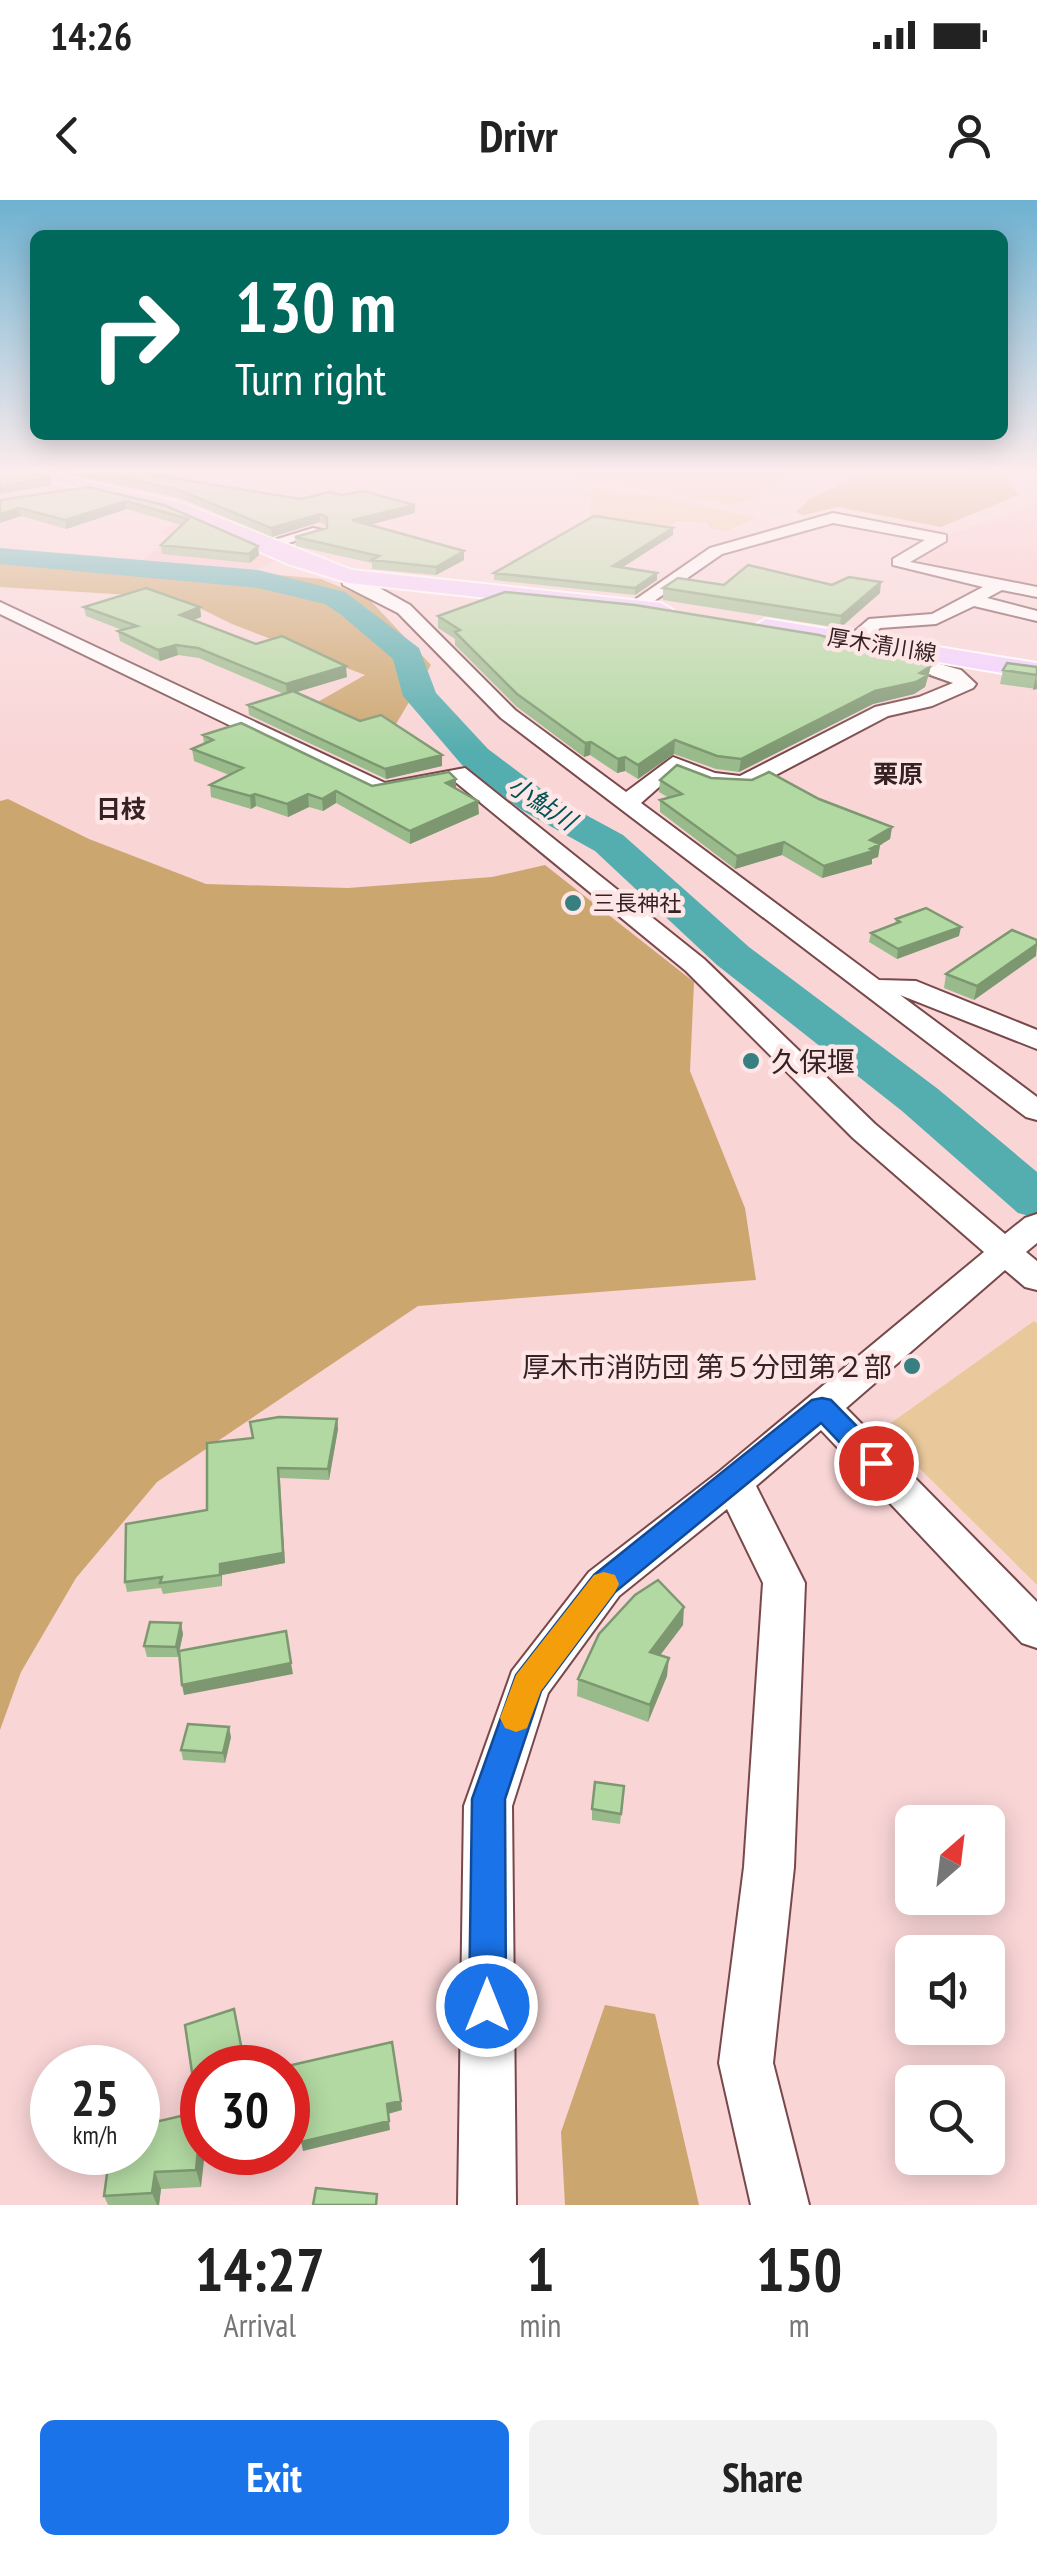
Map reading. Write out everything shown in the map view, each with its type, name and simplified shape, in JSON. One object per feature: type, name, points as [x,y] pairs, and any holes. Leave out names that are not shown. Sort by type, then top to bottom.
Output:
[{"type":"main road","points":[[324,567],[349,576],[693,615]]},
{"type":"main road","name":"厚木清川線","points":[[748,624],[855,640],[900,654],[1037,671]]},
{"type":"street","points":[[635,606],[693,567]]},
{"type":"street","points":[[918,567],[1037,592]]},
{"type":"street","points":[[349,576],[349,580],[404,609],[508,714],[1037,1111]]},
{"type":"street","points":[[855,640],[875,622],[936,619],[997,586]]},
{"type":"street","points":[[971,600],[1037,616]]},
{"type":"street","points":[[0,607],[382,790],[457,773],[695,965],[864,1131],[1021,1252],[604,1584],[528,1685],[488,1799],[486,2205]]},
{"type":"street","points":[[626,804],[674,763],[710,779],[744,782],[882,711],[960,689],[964,680],[900,654]]},
{"type":"street","points":[[871,988],[906,986],[1037,1040]]},
{"type":"street","points":[[822,1407],[1037,1630]]},
{"type":"street","points":[[734,1482],[784,1583],[769,1868],[746,2063],[780,2205]]},
{"type":"shaded area","points":[[0,567],[188,567],[321,579],[369,599],[431,665],[396,724],[345,733],[316,703],[365,675],[232,624],[179,598],[0,587]]},
{"type":"shaded area","points":[[944,567],[1037,567],[1037,586]]},
{"type":"shaded area","points":[[8,799],[89,839],[206,884],[348,888],[492,877],[545,865],[694,982],[690,1071],[745,1208],[756,1280],[418,1306],[157,1482],[76,1578],[21,1672],[0,1730],[0,801]]},
{"type":"shaded area","points":[[1034,1321],[1037,1323],[1037,1585],[881,1430]]},
{"type":"shaded area","points":[[605,2005],[655,2014],[699,2205],[565,2205],[561,2132]]},
{"type":"building","points":[[505,567],[617,567],[657,573],[635,588],[494,573]]},
{"type":"building","points":[[746,567],[832,585],[849,577],[881,582],[841,616],[663,588],[678,578],[724,585]]},
{"type":"building","points":[[146,588],[200,607],[180,615],[256,644],[282,636],[346,666],[286,684],[198,648],[176,645],[158,650],[118,631],[137,626],[84,607]]},
{"type":"building","points":[[505,592],[635,605],[819,635],[931,666],[920,673],[928,675],[916,682],[875,691],[741,759],[717,756],[675,740],[638,765],[625,757],[618,759],[591,742],[585,743],[517,694],[455,632],[460,630],[438,616]]},
{"type":"building","points":[[1007,663],[1037,667],[1037,675],[1003,670]]},
{"type":"building","points":[[293,691],[360,721],[381,715],[442,755],[385,769],[248,705]]},
{"type":"building","points":[[241,723],[372,786],[449,772],[456,779],[446,783],[478,801],[410,831],[336,791],[322,799],[308,794],[287,804],[210,785],[243,768],[192,749],[213,740],[203,735]]},
{"type":"building","points":[[677,765],[711,778],[752,780],[769,772],[819,799],[892,827],[870,840],[880,844],[870,849],[873,851],[824,866],[784,842],[737,856],[660,800],[682,794],[660,780]]},
{"type":"building","points":[[926,908],[961,927],[898,949],[871,933],[900,922],[896,919]]},
{"type":"building","points":[[1012,930],[1037,940],[1037,944],[977,986],[946,974]]},
{"type":"building","points":[[279,1417],[337,1419],[328,1469],[278,1468],[283,1553],[220,1564],[220,1575],[160,1583],[162,1577],[125,1582],[126,1524],[207,1510],[207,1443],[253,1438],[250,1422]]},
{"type":"building","points":[[658,1580],[684,1607],[650,1652],[669,1658],[650,1705],[578,1679],[599,1634],[635,1595]]},
{"type":"building","points":[[150,1622],[181,1623],[176,1647],[144,1646]]},
{"type":"building","points":[[286,1631],[291,1663],[182,1685],[179,1651]]},
{"type":"building","points":[[188,1724],[229,1727],[223,1753],[181,1750]]},
{"type":"building","points":[[595,1782],[624,1786],[621,1814],[592,1809]]},
{"type":"building","points":[[234,2009],[241,2045],[188,2045],[185,2025]]},
{"type":"building","points":[[392,2042],[401,2101],[387,2104],[389,2121],[310,2140],[310,2061]]},
{"type":"building","points":[[180,2116],[180,2171],[160,2172],[160,2121]]},
{"type":"building","points":[[107,2175],[155,2175],[152,2193],[104,2196]]},
{"type":"building","points":[[316,2188],[377,2194],[376,2205],[313,2205]]},
{"type":"waterway","name":"小鮎川","points":[[119,567],[258,579],[335,598],[351,608],[408,655],[420,696],[475,757],[536,803],[609,843],[733,956],[920,1100],[1037,1201]]},
{"type":"slow traffic","points":[[516,1718],[528,1685],[604,1584]]},
{"type":"place","name":"三長神社","points":[[573,903]]},
{"type":"place","name":"久保堰","points":[[751,1061]]},
{"type":"place","name":"厚木市消防団 第５分団第２部","points":[[912,1366]]},
{"type":"district","name":"栗原","points":[[898,774]]},
{"type":"district","name":"日枝","points":[[121,809]]},
{"type":"route","points":[[487,2006],[488,1799],[528,1685],[604,1584],[822,1407],[876,1463]]}]
